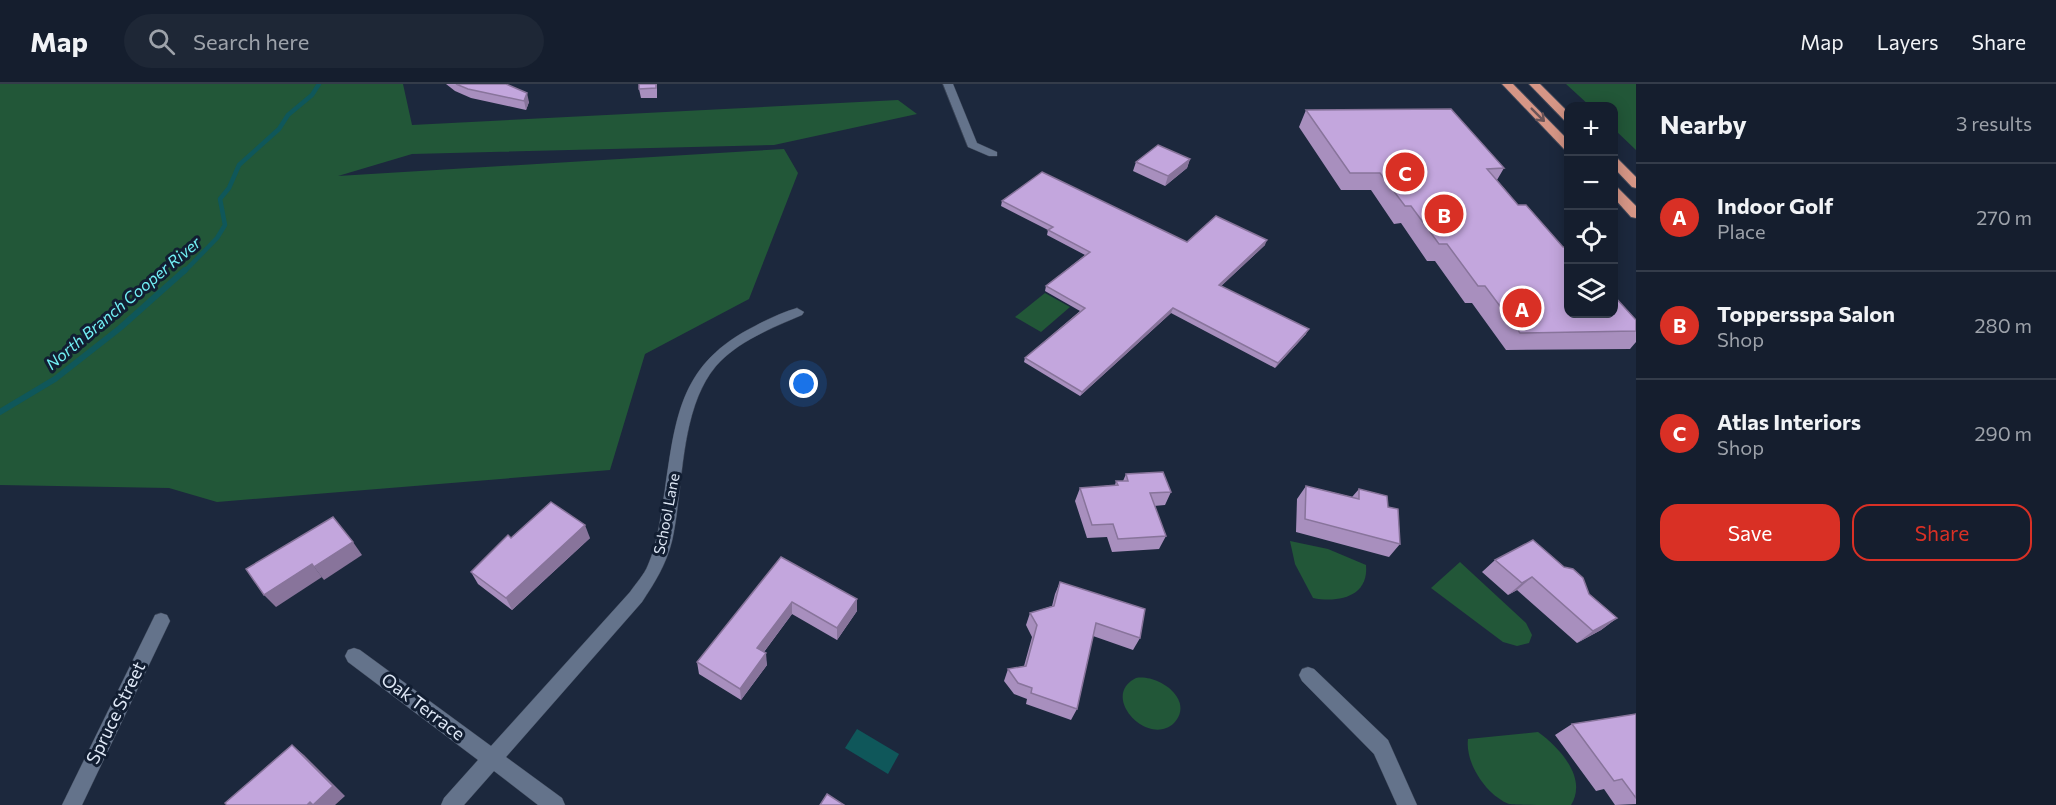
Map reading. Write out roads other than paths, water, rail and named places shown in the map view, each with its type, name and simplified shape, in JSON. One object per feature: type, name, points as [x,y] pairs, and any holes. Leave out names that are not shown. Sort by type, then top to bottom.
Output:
[{"type":"highway","points":[[1507,84],[1564,141]]},
{"type":"highway","points":[[1534,84],[1564,113]]},
{"type":"highway","points":[[1618,166],[1636,184]]},
{"type":"highway","points":[[1618,195],[1636,214]]},
{"type":"street","points":[[948,84],[972,145],[993,154]]},
{"type":"street","name":"School Lane","points":[[451,805],[636,597],[656,567],[693,389],[709,364],[751,332],[797,312]]},
{"type":"street","name":"Spruce Street","points":[[72,805],[161,621]]},
{"type":"street","name":"Oak Terrace","points":[[354,656],[555,805]]},
{"type":"street","points":[[1308,675],[1381,747],[1407,805]]},
{"type":"waterway","name":"North Branch Cooper River","points":[[184,272],[217,238],[225,225],[220,199],[229,188],[239,165],[279,129],[288,115],[312,95],[319,84]]},
{"type":"waterway","name":"North Branch Cooper River","points":[[0,412],[55,379],[120,328],[185,270]]},
{"type":"place","name":"Atlas Interiors","points":[[1405,172]]},
{"type":"place","name":"Toppersspa Salon","points":[[1444,214]]},
{"type":"place","name":"Indoor Golf","points":[[1522,308]]}]
